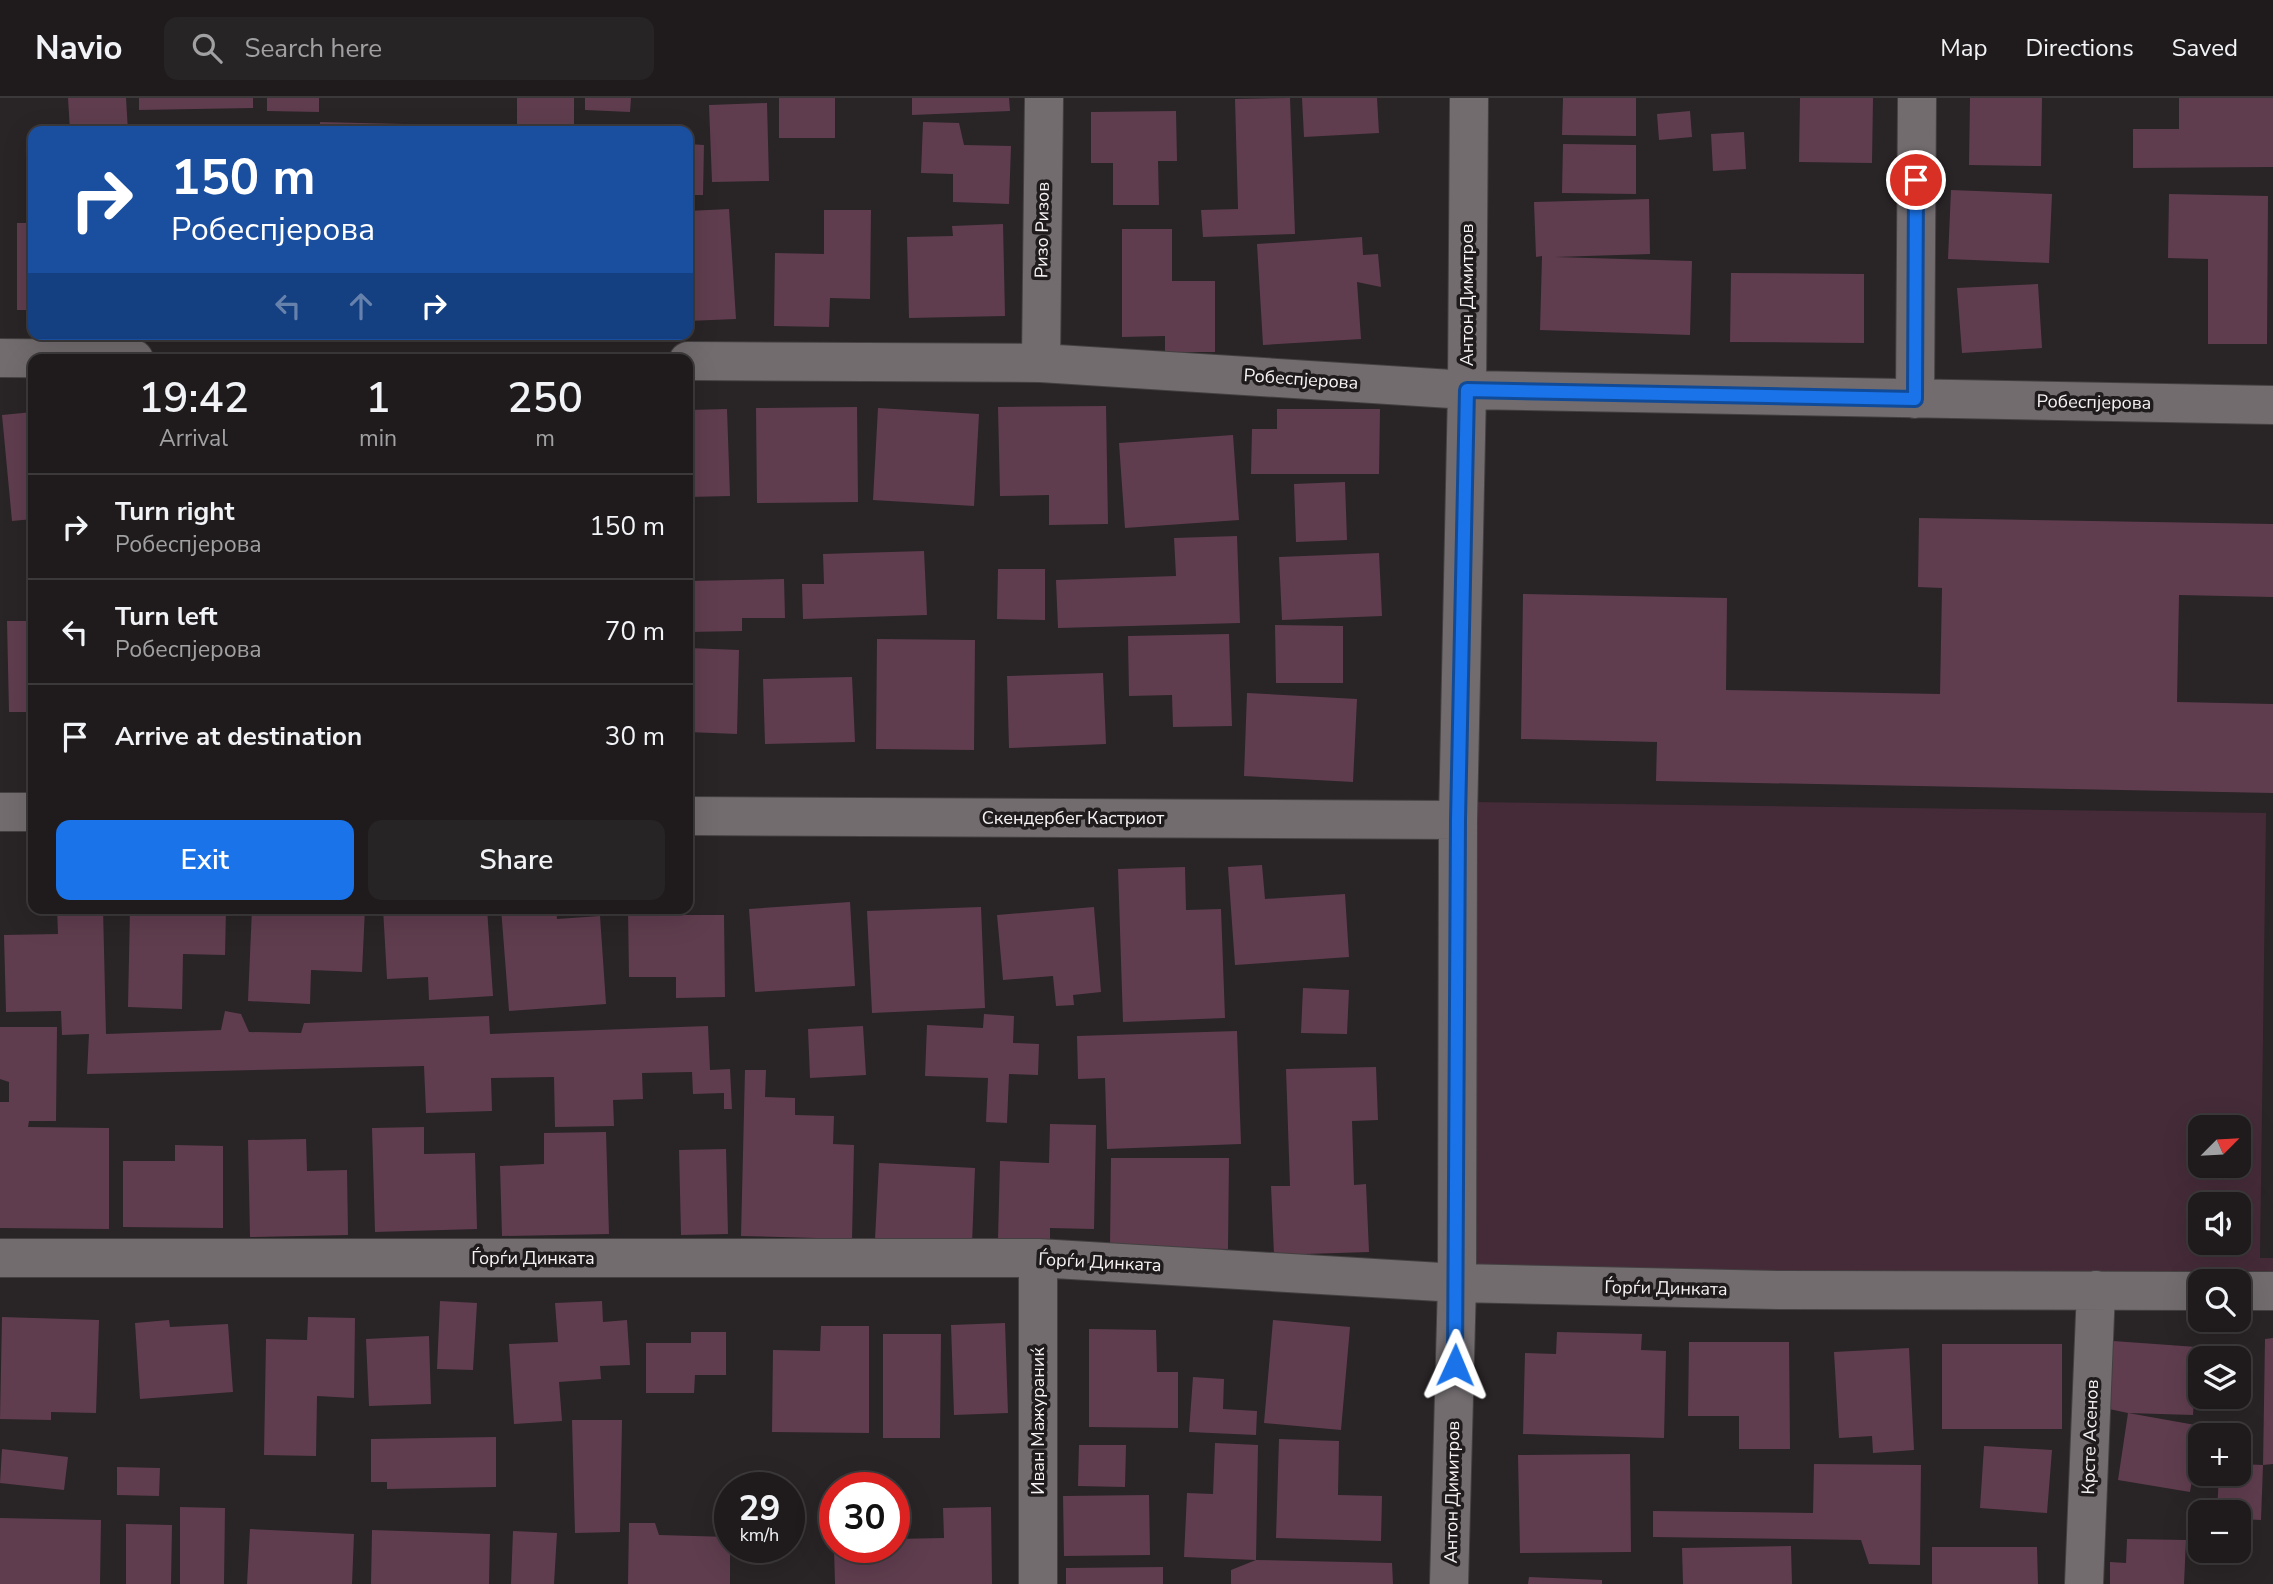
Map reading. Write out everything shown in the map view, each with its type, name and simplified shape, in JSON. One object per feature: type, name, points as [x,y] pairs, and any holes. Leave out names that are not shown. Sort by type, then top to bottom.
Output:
[{"type":"street","name":"Ризо Ризов","points":[[1041,363],[1044,98]]},
{"type":"street","name":"Антон Димитров","points":[[1449,1584],[1457,1283],[1458,820],[1467,390],[1469,98]]},
{"type":"street","points":[[1915,399],[1917,98]]},
{"type":"street","points":[[0,358],[28,358]]},
{"type":"street","name":"Робеспјерова","points":[[693,361],[1041,363],[1467,390],[2273,405]]},
{"type":"street","points":[[0,812],[28,812]]},
{"type":"street","name":"Скендербег Кастриот","points":[[693,816],[1458,820]]},
{"type":"street","name":"Ѓорѓи Динката","points":[[0,1258],[1038,1258],[1457,1283],[1778,1290],[2188,1290]]},
{"type":"street","name":"Иван Мажураниќ","points":[[1038,1258],[1038,1584]]},
{"type":"street","name":"Крсте Асенов","points":[[2084,1584],[2095,1290]]},
{"type":"street","points":[[2251,1291],[2273,1291]]},
{"type":"shaded area","points":[[1470,802],[2266,813],[2260,1258],[2273,1258],[2273,1291],[2251,1285],[2251,1269],[2188,1269],[2188,1281],[1457,1283]]},
{"type":"building","points":[[68,98],[126,98],[128,126],[70,126]]},
{"type":"building","points":[[139,98],[253,98],[253,108],[139,110]]},
{"type":"building","points":[[267,98],[319,98],[319,112],[267,111]]},
{"type":"building","points":[[517,98],[574,98],[574,126],[517,126]]},
{"type":"building","points":[[585,98],[631,98],[630,112],[585,110]]},
{"type":"building","points":[[779,98],[835,98],[835,138],[779,138]]},
{"type":"building","points":[[912,98],[1009,98],[1010,111],[912,115]]},
{"type":"building","points":[[1290,98],[1295,234],[1203,237],[1201,210],[1238,209],[1235,99]]},
{"type":"building","points":[[1302,98],[1377,98],[1379,133],[1304,137]]},
{"type":"building","points":[[1563,98],[1636,98],[1636,136],[1562,135]]},
{"type":"building","points":[[1800,98],[1873,98],[1872,163],[1799,162]]},
{"type":"building","points":[[1970,98],[2042,98],[2041,166],[1969,165]]},
{"type":"building","points":[[2179,98],[2273,98],[2273,167],[2133,168],[2133,129],[2179,129]]},
{"type":"building","points":[[767,103],[769,181],[712,182],[709,105]]},
{"type":"building","points":[[1176,111],[1177,161],[1158,161],[1159,205],[1113,205],[1113,163],[1091,163],[1091,112]]},
{"type":"building","points":[[1690,111],[1692,137],[1659,140],[1657,114]]},
{"type":"building","points":[[320,122],[448,125],[448,126],[320,126]]},
{"type":"building","points":[[923,122],[959,123],[964,145],[1011,146],[1009,204],[953,202],[953,174],[921,173]]},
{"type":"building","points":[[1744,132],[1746,169],[1713,171],[1711,134]]},
{"type":"building","points":[[693,144],[704,145],[703,195],[693,195]]},
{"type":"building","points":[[1563,144],[1636,145],[1636,194],[1562,193]]},
{"type":"building","points":[[1951,190],[2052,194],[2049,263],[1948,259]]},
{"type":"building","points":[[2169,194],[2268,196],[2267,344],[2208,344],[2208,259],[2168,258]]},
{"type":"building","points":[[1649,199],[1650,254],[1555,257],[1692,261],[1690,335],[1540,330],[1542,256],[1536,257],[1534,202]]},
{"type":"building","points":[[729,209],[736,319],[693,321],[693,211]]},
{"type":"building","points":[[824,210],[871,210],[870,299],[830,298],[829,327],[774,326],[775,253],[824,254]]},
{"type":"building","points":[[17,223],[28,223],[28,310],[17,310]]},
{"type":"building","points":[[1003,224],[1005,316],[909,318],[907,237],[953,236],[952,226]]},
{"type":"building","points":[[1122,229],[1172,229],[1172,281],[1215,281],[1215,352],[1165,352],[1165,336],[1122,337]]},
{"type":"building","points":[[1362,237],[1363,255],[1378,254],[1381,287],[1357,282],[1361,339],[1263,345],[1257,244]]},
{"type":"building","points":[[1731,273],[1864,274],[1864,343],[1730,342]]},
{"type":"building","points":[[2038,284],[2042,348],[1962,353],[1957,288]]},
{"type":"building","points":[[1106,406],[1108,524],[1049,525],[1049,495],[1000,496],[998,407]]},
{"type":"building","points":[[857,407],[858,502],[757,503],[756,408]]},
{"type":"building","points":[[878,408],[979,414],[974,506],[873,500]]},
{"type":"building","points":[[727,409],[730,496],[693,497],[693,410]]},
{"type":"building","points":[[1277,409],[1380,409],[1379,474],[1251,474],[1252,429],[1277,429]]},
{"type":"building","points":[[28,412],[28,519],[12,521],[2,415]]},
{"type":"building","points":[[1233,435],[1239,520],[1125,528],[1119,443]]},
{"type":"building","points":[[1345,482],[1347,540],[1296,542],[1294,484]]},
{"type":"building","points":[[1919,518],[2273,524],[2273,597],[2179,595],[2177,702],[2273,704],[2273,793],[1656,781],[1657,742],[1521,739],[1523,594],[1727,598],[1726,690],[1940,694],[1942,588],[1918,587]]},
{"type":"building","points":[[1237,536],[1240,623],[1058,628],[1056,580],[1176,576],[1174,538]]},
{"type":"building","points":[[924,551],[927,615],[803,619],[802,584],[824,584],[823,554]]},
{"type":"building","points":[[1379,553],[1382,616],[1282,620],[1279,557]]},
{"type":"building","points":[[998,569],[1045,569],[1045,620],[997,619]]},
{"type":"building","points":[[784,579],[785,618],[742,618],[742,631],[693,632],[693,581]]},
{"type":"building","points":[[7,621],[28,621],[28,712],[9,712]]},
{"type":"building","points":[[1275,625],[1343,626],[1343,683],[1276,683]]},
{"type":"building","points":[[1229,634],[1232,726],[1173,727],[1172,695],[1129,696],[1128,636]]},
{"type":"building","points":[[877,639],[975,640],[974,750],[876,749]]},
{"type":"building","points":[[693,648],[739,650],[737,734],[693,732]]},
{"type":"building","points":[[1103,673],[1106,744],[1009,748],[1007,676]]},
{"type":"building","points":[[852,677],[855,742],[765,744],[763,679]]},
{"type":"building","points":[[1247,693],[1357,699],[1353,782],[1244,776]]},
{"type":"building","points":[[1262,865],[1265,899],[1345,894],[1349,957],[1235,965],[1228,867]]},
{"type":"building","points":[[1185,867],[1186,910],[1221,909],[1225,1018],[1123,1022],[1118,869]]},
{"type":"building","points":[[850,902],[855,986],[755,992],[749,909]]},
{"type":"building","points":[[981,907],[985,1008],[872,1013],[867,911]]},
{"type":"building","points":[[1094,907],[1101,992],[1073,995],[1074,1005],[1056,1006],[1053,976],[1003,980],[997,915]]},
{"type":"building","points":[[57,914],[103,914],[106,1034],[221,1030],[225,1011],[241,1014],[249,1032],[301,1033],[304,1023],[489,1016],[490,1034],[708,1026],[710,1070],[730,1069],[732,1109],[724,1109],[724,1093],[693,1094],[692,1072],[642,1073],[643,1099],[613,1100],[614,1126],[555,1127],[554,1077],[491,1078],[492,1111],[426,1113],[424,1066],[87,1074],[89,1034],[62,1035],[61,1011],[6,1012],[4,935],[58,934]]},
{"type":"building","points":[[130,914],[226,914],[225,955],[183,954],[182,1009],[128,1007]]},
{"type":"building","points":[[252,914],[365,914],[362,972],[311,970],[310,1004],[248,1001]]},
{"type":"building","points":[[383,914],[487,914],[493,996],[429,1000],[428,977],[387,979]]},
{"type":"building","points":[[501,914],[557,914],[557,919],[600,916],[606,1004],[509,1011]]},
{"type":"building","points":[[628,914],[724,915],[725,997],[676,998],[676,977],[629,977]]},
{"type":"building","points":[[1303,988],[1349,990],[1347,1034],[1301,1033]]},
{"type":"building","points":[[984,1014],[1014,1016],[1013,1043],[1039,1044],[1038,1075],[1009,1074],[1007,1123],[986,1122],[988,1078],[925,1076],[927,1025],[983,1028]]},
{"type":"building","points":[[863,1026],[866,1075],[810,1078],[808,1029]]},
{"type":"building","points":[[0,1027],[57,1027],[56,1121],[29,1121],[28,1127],[109,1128],[109,1229],[0,1228],[0,1102],[9,1102],[9,1082],[0,1079]]},
{"type":"building","points":[[1237,1031],[1241,1144],[1107,1149],[1105,1078],[1078,1079],[1077,1036]]},
{"type":"building","points":[[1376,1067],[1378,1120],[1352,1121],[1354,1185],[1366,1184],[1369,1252],[1274,1255],[1271,1186],[1290,1186],[1286,1069]]},
{"type":"building","points":[[745,1070],[766,1070],[765,1097],[795,1098],[795,1115],[834,1116],[833,1144],[854,1145],[852,1239],[741,1236]]},
{"type":"building","points":[[1050,1124],[1096,1125],[1094,1229],[1050,1228],[1050,1241],[998,1240],[1000,1161],[1049,1163]]},
{"type":"building","points":[[424,1127],[424,1154],[475,1153],[477,1229],[375,1232],[372,1128]]},
{"type":"building","points":[[606,1132],[609,1234],[502,1236],[500,1166],[544,1164],[544,1133]]},
{"type":"building","points":[[306,1139],[307,1171],[347,1170],[348,1235],[250,1237],[248,1140]]},
{"type":"building","points":[[175,1145],[223,1146],[223,1228],[123,1227],[123,1161],[175,1161]]},
{"type":"building","points":[[726,1149],[728,1234],[681,1235],[679,1150]]},
{"type":"building","points":[[1111,1158],[1229,1158],[1228,1249],[1110,1247]]},
{"type":"building","points":[[879,1163],[975,1168],[972,1244],[875,1239]]},
{"type":"building","points":[[440,1301],[477,1303],[473,1370],[437,1369]]},
{"type":"building","points":[[602,1301],[603,1322],[627,1320],[630,1365],[600,1366],[601,1379],[559,1382],[562,1421],[514,1424],[509,1344],[558,1342],[555,1303]]},
{"type":"building","points":[[2,1317],[99,1320],[96,1413],[51,1412],[51,1420],[0,1419]]},
{"type":"building","points":[[308,1317],[355,1318],[354,1398],[317,1396],[316,1456],[264,1455],[266,1339],[307,1340]]},
{"type":"building","points":[[169,1320],[170,1327],[228,1324],[233,1392],[140,1399],[135,1323]]},
{"type":"building","points":[[1273,1320],[1350,1327],[1341,1430],[1264,1423]]},
{"type":"building","points":[[1005,1323],[1008,1413],[954,1415],[951,1325]]},
{"type":"building","points":[[821,1326],[869,1326],[869,1433],[772,1432],[773,1350],[820,1351]]},
{"type":"building","points":[[1089,1329],[1156,1330],[1157,1372],[1178,1372],[1178,1428],[1089,1427]]},
{"type":"building","points":[[691,1332],[726,1332],[726,1375],[695,1375],[694,1393],[646,1393],[646,1343],[691,1343]]},
{"type":"building","points":[[1557,1332],[1642,1334],[1641,1350],[1666,1351],[1664,1438],[1523,1434],[1525,1353],[1556,1354]]},
{"type":"building","points":[[883,1334],[941,1334],[940,1438],[883,1438]]},
{"type":"building","points":[[429,1336],[431,1404],[369,1406],[366,1339]]},
{"type":"building","points":[[2273,1338],[2273,1464],[2263,1465],[2265,1339]]},
{"type":"building","points":[[2113,1341],[2188,1346],[2188,1409],[2193,1409],[2193,1415],[2128,1413],[2109,1409]]},
{"type":"building","points":[[1689,1342],[1789,1342],[1790,1449],[1739,1449],[1739,1416],[1688,1416]]},
{"type":"building","points":[[1942,1344],[2062,1344],[2062,1429],[1942,1429]]},
{"type":"building","points":[[1909,1348],[1914,1450],[1873,1453],[1872,1436],[1839,1438],[1834,1352]]},
{"type":"building","points":[[1193,1377],[1224,1379],[1223,1409],[1257,1411],[1256,1435],[1189,1432]]},
{"type":"building","points":[[2128,1413],[2188,1424],[2190,1492],[2118,1480]]},
{"type":"building","points":[[572,1420],[622,1420],[620,1532],[575,1533]]},
{"type":"building","points":[[496,1437],[496,1487],[387,1489],[387,1482],[371,1482],[371,1439]]},
{"type":"building","points":[[1279,1439],[1339,1441],[1338,1495],[1382,1496],[1381,1541],[1276,1538]]},
{"type":"building","points":[[1215,1443],[1258,1445],[1256,1560],[1184,1557],[1187,1493],[1213,1494]]},
{"type":"building","points":[[1079,1445],[1126,1445],[1125,1487],[1078,1486]]},
{"type":"building","points":[[1984,1446],[2052,1450],[2047,1513],[1980,1508]]},
{"type":"building","points":[[2,1449],[68,1457],[64,1490],[0,1483]]},
{"type":"building","points":[[1630,1454],[1631,1552],[1520,1553],[1518,1455]]},
{"type":"building","points":[[1814,1464],[1921,1465],[1920,1565],[1869,1564],[1861,1540],[1653,1537],[1653,1511],[1813,1513]]},
{"type":"building","points":[[2251,1465],[2263,1465],[2261,1520],[2251,1520],[2251,1500],[2218,1500],[2218,1486],[2251,1486]]},
{"type":"building","points":[[117,1467],[160,1468],[159,1496],[117,1495]]},
{"type":"building","points":[[1149,1495],[1150,1555],[1064,1556],[1063,1496]]},
{"type":"building","points":[[180,1507],[225,1508],[224,1584],[180,1584]]},
{"type":"building","points":[[991,1507],[992,1584],[835,1584],[834,1563],[910,1563],[910,1539],[944,1538],[943,1508]]},
{"type":"building","points":[[0,1518],[101,1520],[100,1584],[0,1584]]},
{"type":"building","points":[[629,1523],[655,1523],[659,1535],[714,1537],[714,1563],[730,1563],[730,1584],[628,1584]]},
{"type":"building","points":[[126,1524],[172,1525],[171,1584],[126,1584]]},
{"type":"building","points":[[250,1529],[354,1534],[352,1584],[247,1584]]},
{"type":"building","points":[[372,1530],[490,1534],[489,1584],[371,1584]]},
{"type":"building","points":[[513,1531],[557,1533],[554,1584],[511,1584]]},
{"type":"building","points":[[2127,1539],[2186,1540],[2184,1584],[2110,1584],[2110,1562],[2126,1563]]},
{"type":"building","points":[[1791,1546],[1792,1584],[1683,1584],[1682,1548]]},
{"type":"building","points":[[1932,1547],[2037,1547],[2038,1584],[1932,1584]]},
{"type":"building","points":[[1256,1560],[1392,1563],[1393,1584],[1231,1584],[1231,1570]]},
{"type":"building","points":[[1163,1567],[1163,1584],[1066,1584],[1066,1568]]},
{"type":"building","points":[[1529,1577],[1602,1580],[1602,1584],[1528,1584]]},
{"type":"route","points":[[1455,1365],[1458,820],[1467,390],[1915,399],[1916,180]]}]
